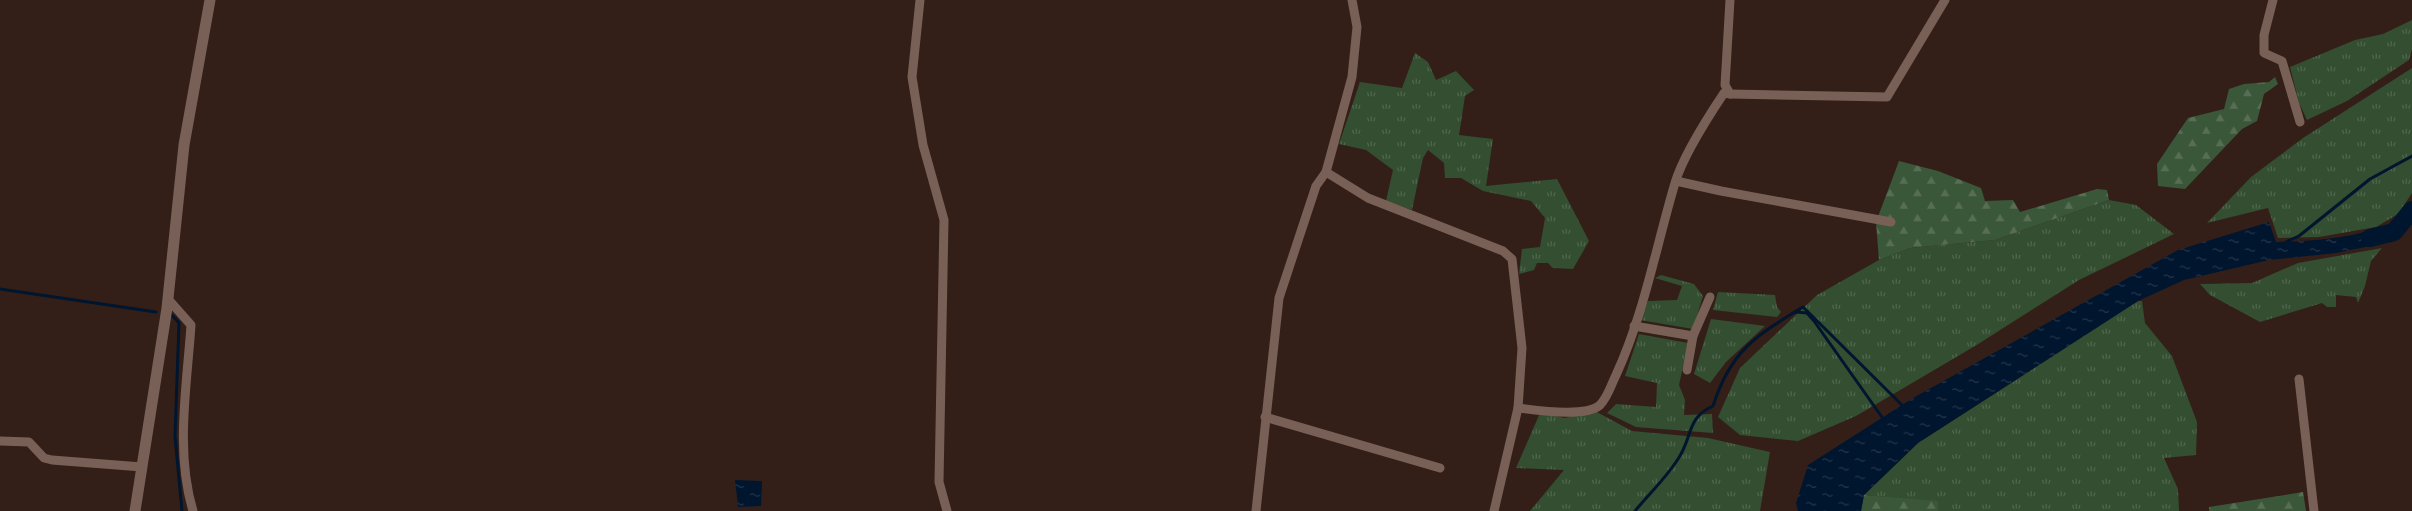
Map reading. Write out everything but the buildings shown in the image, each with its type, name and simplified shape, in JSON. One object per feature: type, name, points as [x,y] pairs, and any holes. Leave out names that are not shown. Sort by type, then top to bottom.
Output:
[{"type":"main road","points":[[135,511],[168,299],[184,145],[210,0]]},
{"type":"street","points":[[920,0],[912,77],[923,145],[944,220],[939,482],[947,511]]},
{"type":"street","points":[[1256,511],[1279,298],[1316,186],[1326,172],[1352,77],[1357,27],[1352,0]]},
{"type":"street","points":[[1730,0],[1725,85],[1730,94]]},
{"type":"street","points":[[1518,408],[1565,412],[1583,411],[1598,406],[1606,397],[1623,360],[1652,272],[1676,180],[1706,120],[1724,93],[1887,97],[1945,0]]},
{"type":"street","points":[[2273,0],[2264,35],[2264,53],[2282,61],[2300,122]]},
{"type":"street","points":[[1326,172],[1368,198],[1503,251],[1512,259],[1522,348],[1518,408],[1494,511]]},
{"type":"street","points":[[1676,180],[1722,191],[1890,222]]},
{"type":"street","points":[[1686,370],[1693,336],[1710,297]]},
{"type":"street","points":[[168,299],[191,325],[183,412],[185,486],[193,511]]},
{"type":"street","points":[[1634,326],[1693,336]]},
{"type":"street","points":[[2299,379],[2314,511]]},
{"type":"street","points":[[1265,417],[1440,468]]},
{"type":"street","points":[[0,441],[29,442],[44,458],[52,460],[142,467]]},
{"type":"green space","points":[[2412,20],[2412,49],[2409,60],[2347,101],[2307,120],[2299,103],[2290,67],[2355,40],[2383,34]]},
{"type":"green space","points":[[1415,53],[1428,62],[1436,80],[1456,71],[1474,90],[1465,96],[1459,135],[1493,139],[1486,186],[1557,179],[1589,241],[1573,269],[1553,268],[1548,263],[1537,263],[1534,270],[1519,274],[1522,249],[1540,247],[1545,218],[1531,201],[1483,191],[1461,178],[1445,178],[1444,163],[1428,150],[1423,158],[1412,210],[1386,201],[1393,170],[1366,150],[1339,144],[1360,82],[1402,88]]},
{"type":"green space","points":[[2412,68],[2412,193],[2398,214],[2376,227],[2319,237],[2278,238],[2268,208],[2207,223],[2251,177],[2303,138]]},
{"type":"green space","points":[[2275,77],[2278,84],[2264,94],[2257,121],[2242,129],[2185,189],[2158,186],[2157,164],[2188,118],[2224,109],[2229,89],[2244,84],[2269,82]]},
{"type":"green space","points":[[1899,161],[1938,171],[1981,188],[1985,201],[2013,200],[2020,212],[2097,189],[2107,190],[2109,200],[1995,240],[1910,248],[1879,260],[1876,222]]},
{"type":"green space","points":[[2109,200],[2136,205],[2174,234],[2079,280],[1975,346],[1856,416],[1798,441],[1740,435],[1718,417],[1740,368],[1817,295],[1879,260],[1910,248],[1995,240]]},
{"type":"green space","points":[[2382,248],[2371,261],[2365,286],[2358,303],[2356,297],[2336,295],[2336,307],[2327,307],[2322,303],[2260,322],[2210,295],[2200,284],[2252,283],[2298,263]]},
{"type":"green space","points":[[1661,275],[1694,284],[1703,296],[1693,329],[1640,320],[1648,301],[1677,300],[1682,286],[1655,278]]},
{"type":"green space","points":[[1718,292],[1775,295],[1777,307],[1781,312],[1777,317],[1713,310]]},
{"type":"green space","points":[[2138,301],[2142,301],[2145,323],[2172,356],[2197,422],[2196,455],[2164,458],[2178,489],[2179,511],[1938,511],[1938,502],[1864,495],[1918,443]]},
{"type":"green space","points":[[1711,319],[1765,326],[1726,362],[1710,383],[1694,374]]},
{"type":"green space","points":[[1639,334],[1688,343],[1679,385],[1685,400],[1684,415],[1712,414],[1713,433],[1636,427],[1607,413],[1616,404],[1656,407],[1657,383],[1625,376]]},
{"type":"green space","points":[[1593,410],[1632,431],[1708,438],[1770,452],[1760,511],[1530,511],[1564,470],[1516,468],[1540,413],[1565,418]]},
{"type":"green space","points":[[2303,492],[2306,511],[2209,511],[2209,507]]},
{"type":"green space","points":[[1864,495],[1938,501],[1938,511],[1861,511]]},
{"type":"water","points":[[2269,222],[2276,242],[2334,238],[2362,233],[2390,224],[2395,241],[2336,253],[2269,260],[2184,280],[2138,301],[1918,443],[1864,495],[1861,511],[1798,511],[1796,503],[1808,465],[1913,398],[2178,250]]},
{"type":"water","points":[[735,480],[762,481],[761,506],[738,507]]},
{"type":"waterway","points":[[2286,242],[2299,236],[2370,179],[2412,156]]},
{"type":"waterway","points":[[2370,238],[2394,232],[2412,210]]},
{"type":"waterway","points":[[0,289],[156,312]]},
{"type":"waterway","points":[[1635,511],[1678,459],[1694,422],[1698,416],[1713,406],[1720,387],[1737,358],[1759,336],[1803,307],[1905,408]]},
{"type":"waterway","points":[[1796,312],[1807,313],[1814,321],[1884,420]]},
{"type":"waterway","points":[[170,315],[179,323],[175,436],[182,511]]}]
